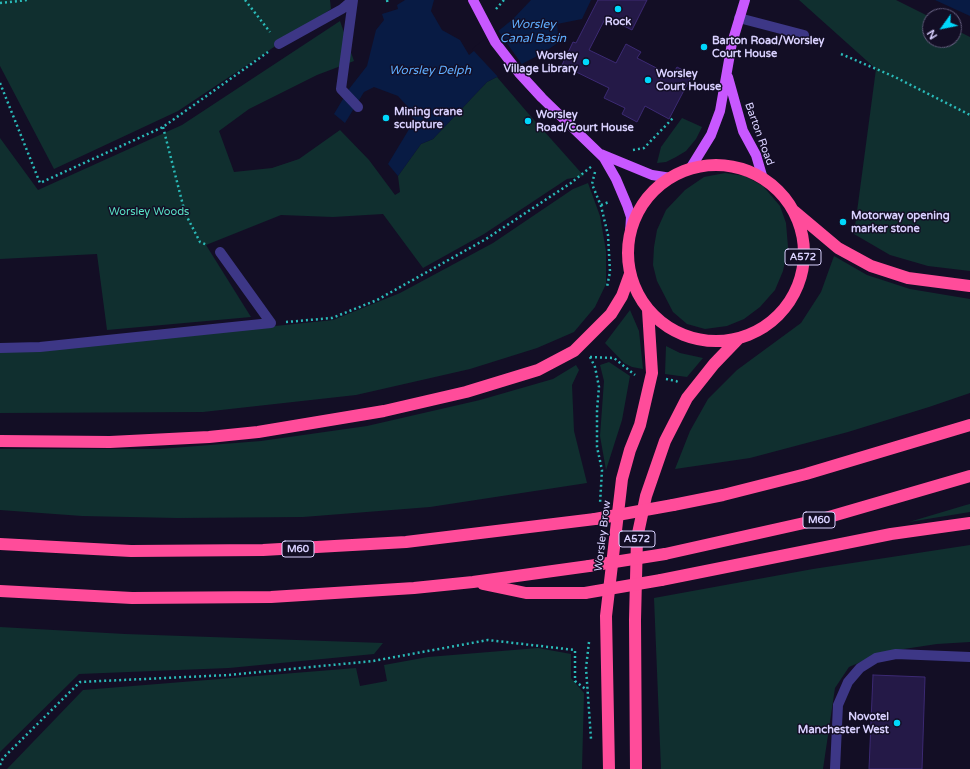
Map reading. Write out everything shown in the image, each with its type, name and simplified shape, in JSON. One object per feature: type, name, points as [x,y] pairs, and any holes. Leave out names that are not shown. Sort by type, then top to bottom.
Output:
[{"type":"highway","name":"A572","points":[[702,166],[727,166],[752,173],[762,179],[782,196],[794,214],[801,235],[803,264],[800,278],[787,305],[777,316],[760,329],[739,338],[715,341],[690,338],[667,327],[648,310],[634,287],[630,274],[628,254],[630,233],[641,207],[649,196],[671,178],[690,169],[702,166]]},
{"type":"highway","points":[[782,196],[801,218],[821,235],[854,258],[888,273],[908,278],[970,286]]},
{"type":"highway","points":[[0,440],[110,442],[209,437],[258,432],[384,411],[459,394],[538,370],[565,357],[579,347],[611,314],[622,296],[630,274]]},
{"type":"highway","name":"Worsley Brow","points":[[609,769],[606,616],[622,480],[630,450],[640,425],[651,377],[651,346],[648,310]]},
{"type":"highway","name":"A572","points":[[636,769],[635,620],[637,538],[646,496],[665,441],[679,413],[692,392],[714,364],[739,338]]},
{"type":"highway","name":"M60","points":[[0,544],[131,551],[278,550],[406,542],[596,519],[723,495],[806,474],[970,425]]},
{"type":"highway","name":"M60","points":[[0,591],[132,598],[271,597],[473,582],[665,554],[822,519],[970,476]]},
{"type":"highway","name":"M60","points":[[473,582],[526,593],[585,593],[661,580],[891,534],[970,523]]},
{"type":"main road","name":"A572","points":[[473,0],[495,42],[519,73],[542,98],[601,154],[616,179],[627,205],[631,217],[630,233]]},
{"type":"main road","name":"Barton Road","points":[[690,169],[706,145],[720,111],[739,18],[745,0]]},
{"type":"main road","name":"Barton Road","points":[[727,73],[743,131],[756,155],[762,179]]},
{"type":"main road","name":"A572","points":[[601,154],[652,175],[671,178]]},
{"type":"street","points":[[279,44],[342,9],[353,0]]},
{"type":"street","points":[[353,0],[341,89],[358,107]]},
{"type":"street","points":[[739,18],[804,35]]},
{"type":"street","points":[[0,348],[40,347],[271,324],[220,252]]},
{"type":"street","points":[[835,769],[838,706],[848,682],[860,668],[876,658],[896,654],[970,657]]},
{"type":"path","points":[[0,3],[28,0]]},
{"type":"path","points":[[0,83],[40,183],[163,127],[279,44],[245,0]]},
{"type":"path","points":[[387,0],[388,5]]},
{"type":"path","points":[[496,9],[504,0]]},
{"type":"path","points":[[841,54],[895,77],[970,115]]},
{"type":"path","points":[[629,149],[633,150],[644,148],[673,118]]},
{"type":"path","points":[[163,127],[185,213],[200,242],[220,252]]},
{"type":"path","points":[[601,154],[592,184],[601,206],[608,235],[610,272],[604,293]]},
{"type":"path","points":[[271,324],[332,318],[377,300],[486,240],[571,183],[587,171],[601,154]]},
{"type":"path","points":[[585,359],[590,357],[614,358],[636,375],[676,380],[692,392]]},
{"type":"path","points":[[0,765],[3,758],[80,682],[229,675],[358,662],[488,640],[575,650],[575,681],[587,690],[591,747]]},
{"type":"green space","points":[[0,0],[330,0],[331,9],[178,111],[54,169],[0,66]]},
{"type":"green space","points":[[799,0],[896,0],[922,13],[922,48],[962,48],[962,33],[970,37],[970,271],[928,266],[890,255],[854,234],[876,69]]},
{"type":"green space","name":"Worsley Woods","points":[[340,21],[354,61],[317,75],[249,109],[219,131],[234,172],[272,168],[299,159],[340,130],[369,160],[395,195],[400,192],[398,176],[421,144],[433,139],[487,82],[497,77],[584,176],[567,179],[484,234],[423,268],[383,214],[333,217],[281,215],[206,245],[251,317],[107,330],[97,254],[0,259],[0,138],[38,190],[182,125]]},
{"type":"green space","points":[[682,118],[702,127],[696,139],[686,151],[666,162],[657,163],[661,147]]},
{"type":"green space","points":[[725,173],[745,176],[763,186],[780,206],[786,223],[788,247],[783,271],[775,290],[760,307],[744,319],[727,326],[705,329],[687,324],[673,312],[657,281],[653,265],[654,247],[657,230],[666,210],[685,190],[704,177]]},
{"type":"green space","points":[[588,183],[600,216],[606,251],[606,284],[595,307],[574,332],[537,348],[470,369],[356,395],[203,412],[0,413],[0,351],[150,339],[333,320],[400,293],[493,243],[573,189]]},
{"type":"green space","points":[[834,256],[867,275],[910,289],[970,299],[970,393],[848,432],[750,458],[675,469],[690,431],[708,399],[737,370],[801,323],[821,292]]},
{"type":"green space","points":[[630,310],[639,331],[643,369],[632,367],[624,363],[605,343]]},
{"type":"green space","points":[[666,346],[680,353],[703,358],[687,377],[665,374]]},
{"type":"green space","points":[[609,362],[630,376],[622,420],[606,470],[600,436],[604,381],[600,365]]},
{"type":"green space","points":[[576,365],[579,370],[572,385],[574,431],[587,483],[430,507],[303,517],[177,518],[82,516],[0,510],[0,449],[159,449],[261,441],[367,426],[480,400],[553,379]]},
{"type":"green space","points":[[970,504],[970,512],[909,522],[966,505]]},
{"type":"green space","points":[[970,545],[970,642],[937,644],[884,652],[849,667],[835,688],[823,769],[661,769],[654,598],[813,569]]},
{"type":"green space","points":[[0,627],[125,634],[383,643],[374,654],[229,668],[79,674],[0,752]]},
{"type":"green space","points":[[538,648],[571,654],[571,678],[584,693],[582,769],[7,769],[83,690],[356,668],[360,686],[387,681],[384,665],[428,657]]},
{"type":"water","name":"Worsley Delph","points":[[405,0],[434,0],[431,11],[442,30],[460,40],[469,55],[513,19],[531,0],[591,0],[582,19],[557,24],[559,42],[543,53],[487,82],[433,139],[421,144],[398,176],[388,164],[414,121],[407,106],[398,96],[374,87],[364,92],[345,123],[334,114],[349,89],[367,66],[376,30],[384,20],[382,14],[398,9],[397,5]]},
{"type":"water","points":[[935,0],[970,0],[970,16],[962,12],[962,8],[952,8]]},
{"type":"pier","points":[[497,29],[523,66],[499,78],[472,49]]},
{"type":"building","points":[[598,0],[647,0],[632,30],[606,17],[589,50],[616,63],[626,44],[641,52],[637,58],[672,76],[677,67],[692,75],[669,119],[645,106],[637,122],[622,114],[625,108],[604,98],[609,88],[562,65],[573,42],[576,43]]},
{"type":"building","name":"Novotel Manchester West","points":[[873,675],[925,677],[922,769],[869,769]]},
{"type":"place","name":"Rock","points":[[618,9]]},
{"type":"place","name":"Barton Road/Worsley Court House","points":[[704,47]]},
{"type":"place","name":"Worsley Village Library","points":[[586,62]]},
{"type":"place","name":"Worsley Court House","points":[[648,80]]},
{"type":"place","name":"Mining crane sculpture","points":[[386,118]]},
{"type":"place","name":"Worsley Road/Court House","points":[[528,121]]},
{"type":"place","name":"Motorway opening marker stone","points":[[843,222]]},
{"type":"place","name":"Novotel Manchester West","points":[[897,723]]},
{"type":"water label","name":"Worsley Canal Basin","points":[[533,32]]}]
